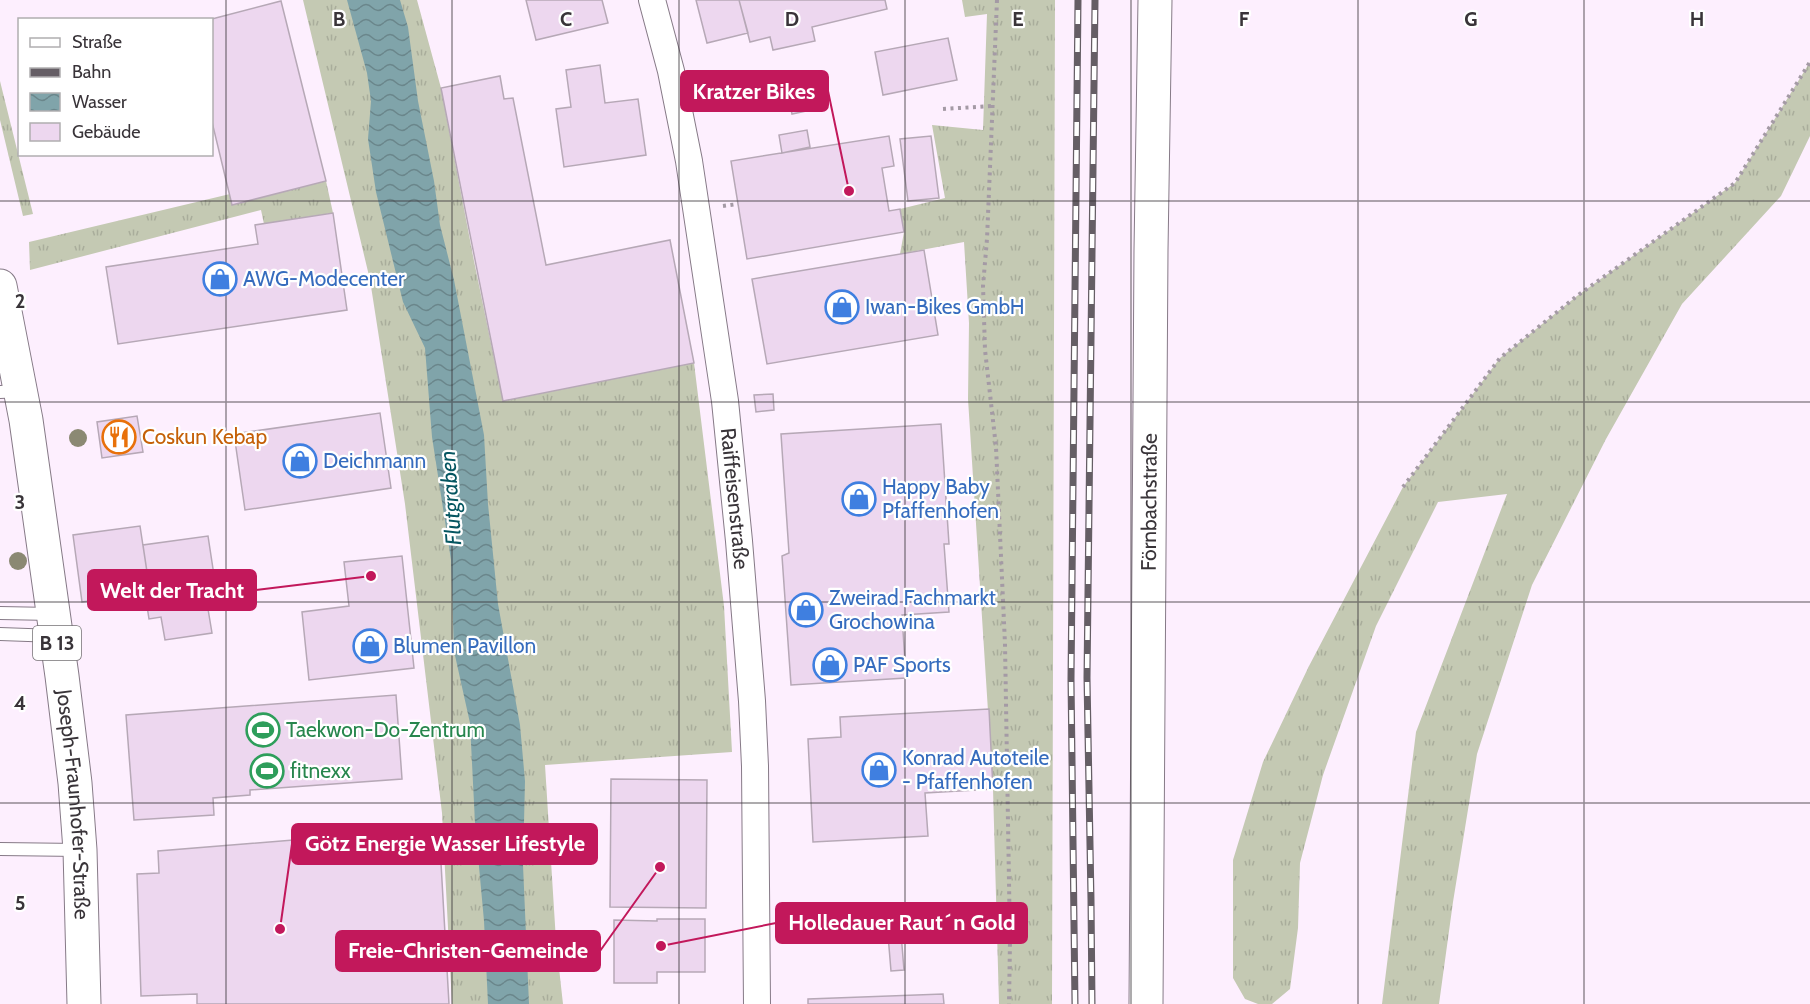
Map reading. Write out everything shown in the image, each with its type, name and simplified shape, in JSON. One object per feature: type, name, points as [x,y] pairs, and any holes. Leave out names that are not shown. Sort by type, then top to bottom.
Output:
[{"type":"street","name":"Raiffeisenstraße","points":[[652,0],[671,71],[689,161],[725,401],[753,701],[758,1004]]},
{"type":"street","name":"Förnbachstraße","points":[[1146,1004],[1155,0]]},
{"type":"street","name":"Joseph-Fraunhofer-Straße","points":[[0,286],[11,391],[55,625],[75,783],[80,850],[84,1004]]},
{"type":"lane","points":[[0,613],[55,625]]},
{"type":"lane","points":[[0,634],[55,625]]},
{"type":"lane","points":[[0,849],[80,850]]},
{"type":"path","points":[[997,0],[983,297],[985,350],[996,447],[1005,644],[1009,1004]]},
{"type":"path","points":[[1403,487],[1500,358],[1577,296],[1735,183],[1810,62]]},
{"type":"path","points":[[943,109],[992,106]]},
{"type":"green space","points":[[303,0],[417,0],[441,88],[503,401],[694,363],[724,606],[732,752],[545,765],[556,941],[563,1004],[452,1004],[442,813],[405,504],[370,280]]},
{"type":"green space","points":[[962,0],[1055,0],[1052,1004],[999,1004],[993,789],[968,399],[969,323],[964,242],[900,254],[904,232],[900,209],[945,198],[932,125],[983,130],[987,14],[965,17]]},
{"type":"green space","points":[[1810,62],[1810,136],[1781,196],[1682,304],[1606,439],[1532,585],[1477,754],[1439,1004],[1382,1004],[1416,732],[1507,494],[1438,502],[1376,626],[1323,775],[1300,863],[1298,928],[1290,989],[1272,1004],[1258,1004],[1245,999],[1233,978],[1233,860],[1263,762],[1309,666],[1403,487],[1500,358],[1577,296],[1735,183]]},
{"type":"green space","points":[[0,81],[33,214],[23,216],[0,120]]},
{"type":"green space","points":[[326,181],[333,213],[264,224],[261,210],[30,270],[29,242],[230,194],[233,205]]},
{"type":"water","name":"Flutgraben","points":[[347,0],[400,0],[408,27],[418,101],[440,225],[454,280],[484,435],[498,604],[520,725],[525,781],[523,865],[529,1004],[488,1004],[470,723],[454,651],[451,560],[432,437],[425,348],[403,302],[376,192],[368,139],[371,101],[367,73]]},
{"type":"building","points":[[526,0],[602,0],[608,23],[536,40]]},
{"type":"building","points":[[696,0],[739,0],[748,33],[707,43]]},
{"type":"building","points":[[739,0],[885,0],[887,9],[812,27],[815,41],[773,50],[770,37],[750,42]]},
{"type":"building","points":[[281,1],[326,181],[232,205],[213,126],[213,19]]},
{"type":"building","points":[[948,38],[957,80],[883,95],[875,52]]},
{"type":"building","points":[[600,65],[605,103],[638,99],[646,155],[564,167],[556,109],[571,107],[566,70]]},
{"type":"building","points":[[500,76],[504,99],[513,98],[546,265],[670,240],[694,363],[503,401],[441,88]]},
{"type":"building","points":[[819,82],[825,107],[792,114],[787,89]]},
{"type":"building","points":[[807,130],[810,147],[782,153],[779,135]]},
{"type":"building","points":[[889,136],[894,166],[882,168],[889,211],[900,209],[904,232],[747,259],[731,161]]},
{"type":"building","points":[[931,136],[939,198],[908,201],[900,139]]},
{"type":"building","points":[[333,213],[347,310],[118,344],[106,267],[258,244],[255,225]]},
{"type":"building","points":[[924,250],[938,335],[767,364],[752,279]]},
{"type":"building","points":[[773,394],[774,410],[756,412],[754,395]]},
{"type":"building","points":[[380,413],[391,488],[245,510],[234,434]]},
{"type":"building","points":[[137,416],[143,452],[102,458],[97,422]]},
{"type":"building","points":[[941,424],[949,544],[944,544],[949,612],[902,615],[906,678],[791,685],[782,556],[789,553],[781,434]]},
{"type":"building","points":[[140,526],[150,592],[82,602],[73,535]]},
{"type":"building","points":[[208,536],[219,608],[208,609],[212,633],[165,640],[161,617],[149,619],[145,593],[150,592],[143,545]]},
{"type":"building","points":[[402,556],[414,668],[309,680],[302,612],[349,606],[344,562]]},
{"type":"building","points":[[396,695],[402,779],[250,790],[250,795],[213,798],[214,815],[134,820],[126,715]]},
{"type":"building","points":[[989,709],[993,789],[925,793],[928,836],[813,842],[808,739],[841,737],[840,717]]},
{"type":"building","points":[[611,779],[707,780],[706,908],[610,907]]},
{"type":"building","points":[[439,828],[449,1004],[197,1004],[197,994],[141,996],[137,874],[159,873],[158,851]]},
{"type":"building","points":[[657,919],[705,919],[705,972],[657,972],[657,983],[614,983],[614,920],[657,921]]},
{"type":"building","points":[[900,921],[904,970],[891,971],[887,923]]},
{"type":"building","points":[[943,994],[944,1004],[808,1004],[808,999]]},
{"type":"railway","points":[[1075,1004],[1071,679],[1078,0]]},
{"type":"railway","points":[[1092,1004],[1087,678],[1095,0]]},
{"type":"place","name":"Kratzer Bikes","points":[[849,191]]},
{"type":"place","name":"AWG-Modecenter","points":[[220,279]]},
{"type":"place","name":"Iwan-Bikes GmbH","points":[[842,307]]},
{"type":"place","name":"Coskun Kebap","points":[[119,437]]},
{"type":"place","name":"Deichmann","points":[[300,461]]},
{"type":"place","name":"Happy Baby Pfaffenhofen","points":[[859,499]]},
{"type":"place","name":"Welt der Tracht","points":[[371,576]]},
{"type":"place","name":"Zweirad Fachmarkt Grochowina","points":[[806,610]]},
{"type":"place","name":"Blumen Pavillon","points":[[370,646]]},
{"type":"place","name":"PAF Sports","points":[[830,665]]},
{"type":"place","name":"Taekwon-Do-Zentrum","points":[[263,730]]},
{"type":"place","name":"Konrad Autoteile - Pfaffenhofen","points":[[879,770]]},
{"type":"place","name":"fitnexx","points":[[267,771]]},
{"type":"place","name":"Freie-Christen-Gemeinde","points":[[660,867]]},
{"type":"place","name":"Götz Energie Wasser Lifestyle","points":[[280,929]]},
{"type":"place","name":"Holledauer Raut´n Gold","points":[[661,946]]}]
